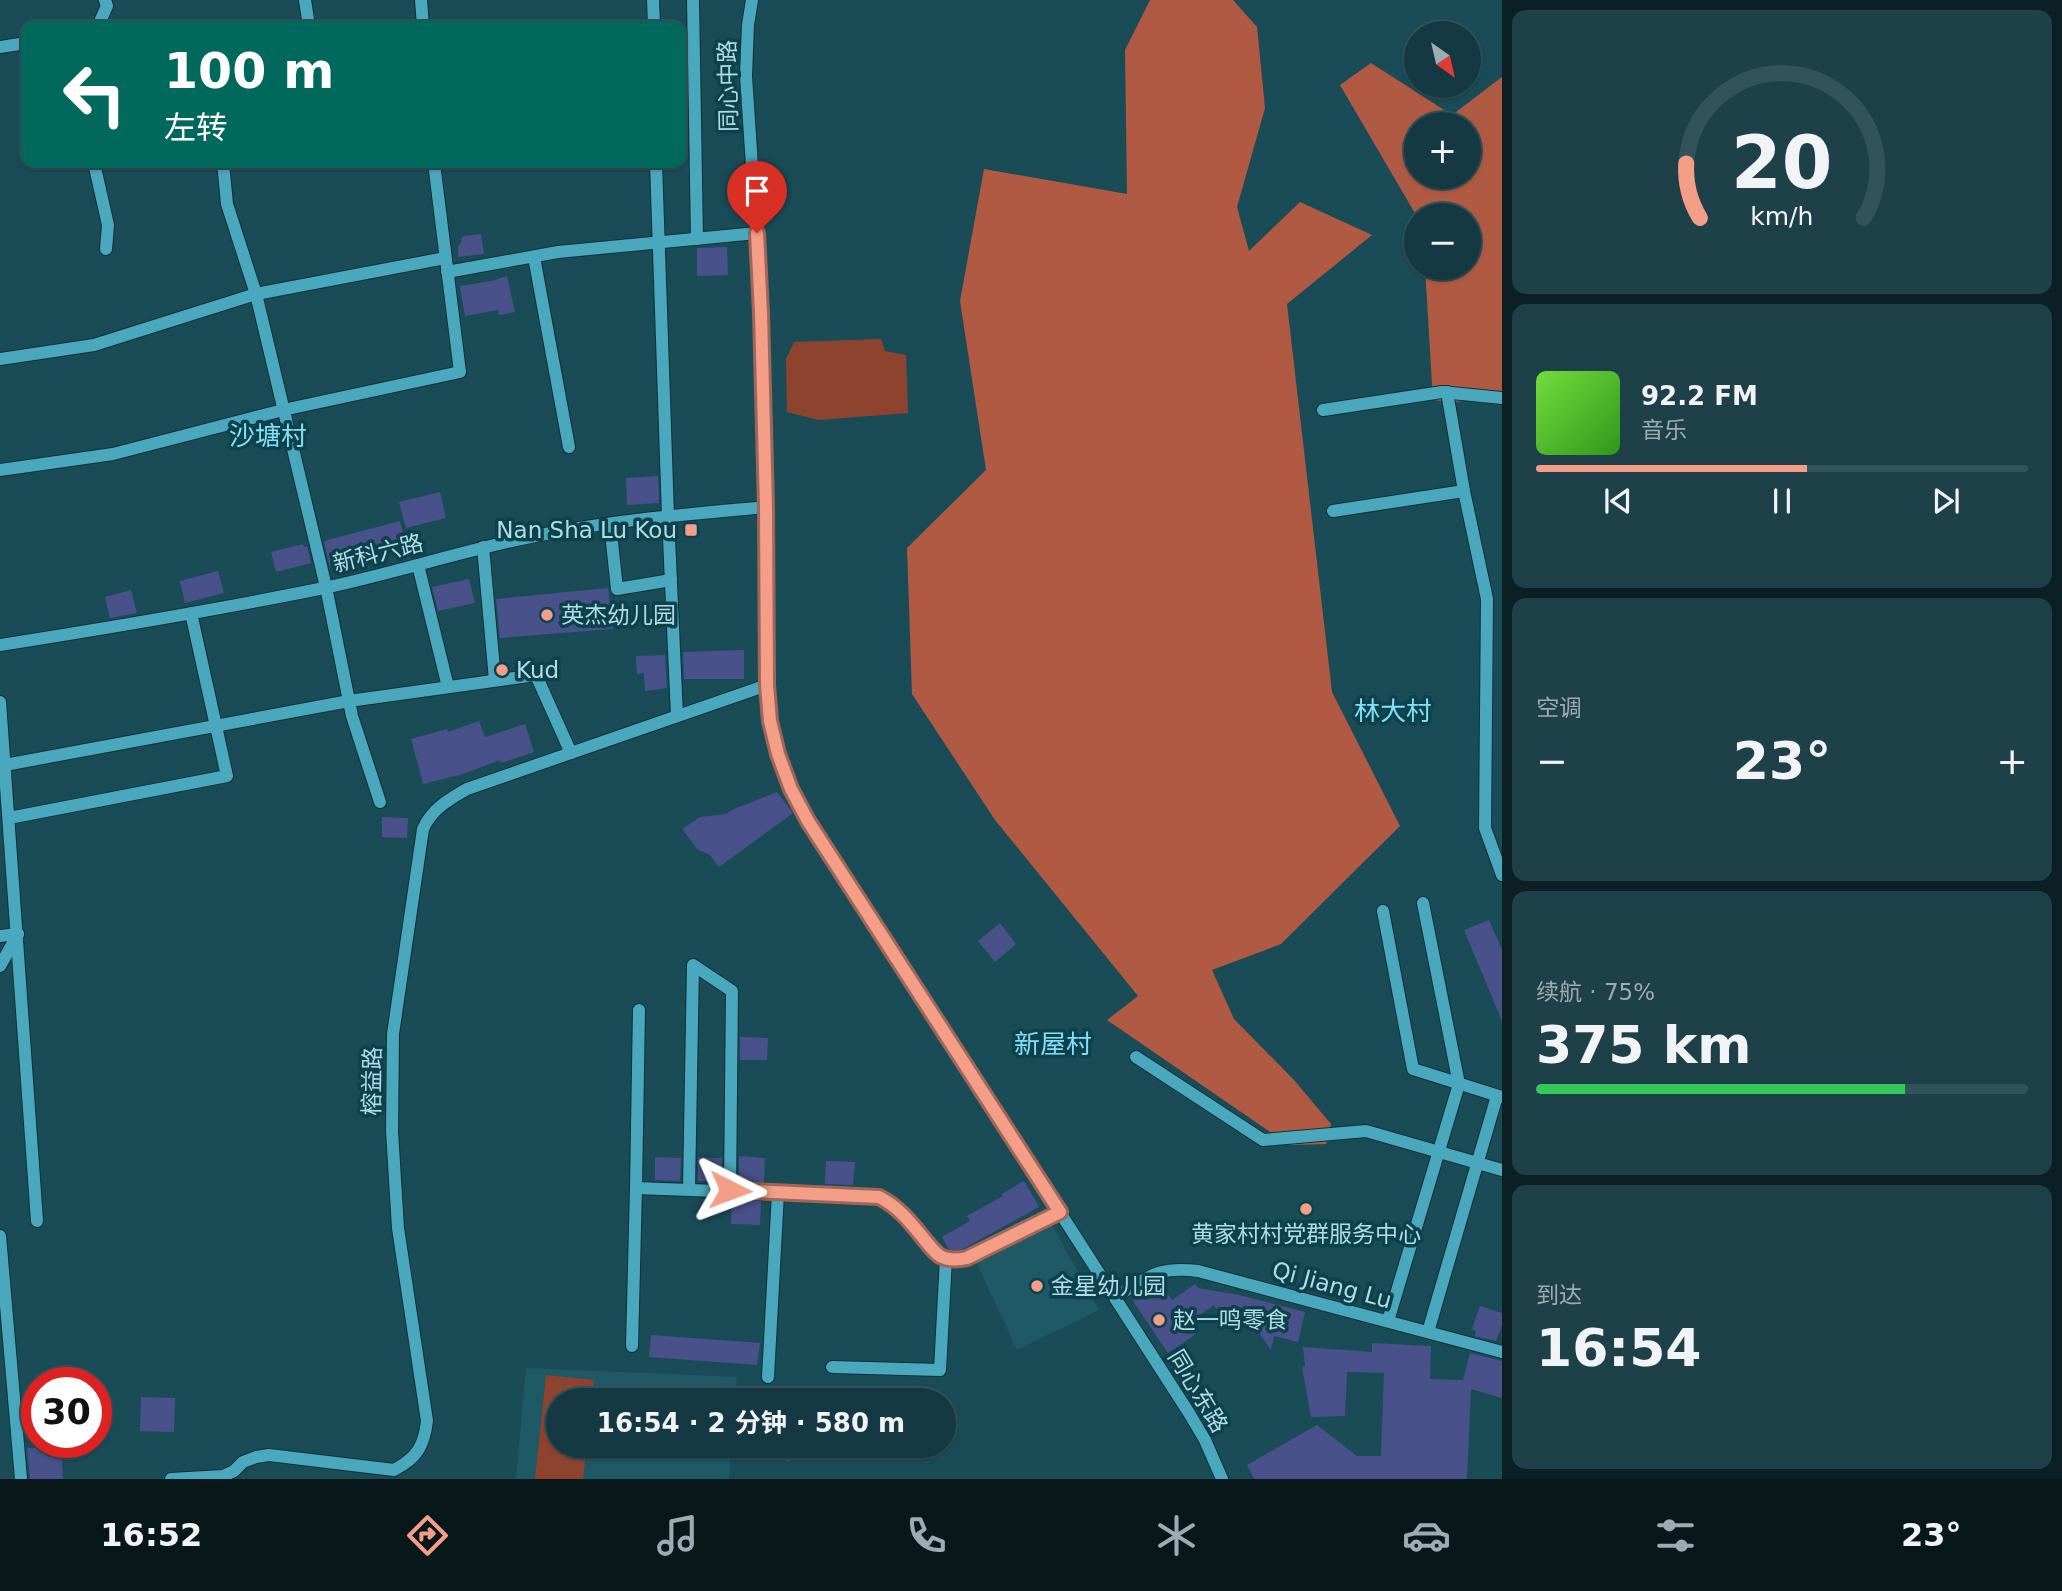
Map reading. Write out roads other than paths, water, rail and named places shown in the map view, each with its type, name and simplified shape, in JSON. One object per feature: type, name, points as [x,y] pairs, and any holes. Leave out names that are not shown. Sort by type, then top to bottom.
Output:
[{"type":"street","points":[[100,21],[107,6],[105,0]]},
{"type":"street","points":[[305,0],[308,21]]},
{"type":"street","points":[[421,0],[423,21]]},
{"type":"street","points":[[653,0],[654,21]]},
{"type":"street","points":[[693,0],[697,239]]},
{"type":"street","name":"同心中路","points":[[752,0],[746,76],[760,285],[766,507]]},
{"type":"street","points":[[0,47],[21,44]]},
{"type":"street","points":[[95,168],[108,225],[106,249]]},
{"type":"street","points":[[223,168],[227,204],[256,294],[326,587],[352,716],[380,802]]},
{"type":"street","points":[[0,470],[113,454],[284,410],[460,372],[435,168]]},
{"type":"street","points":[[656,168],[677,716]]},
{"type":"street","points":[[447,272],[558,253],[757,233]]},
{"type":"street","points":[[534,257],[569,447]]},
{"type":"street","points":[[0,359],[94,345],[256,294],[445,258]]},
{"type":"street","points":[[1323,410],[1447,392],[1502,398]]},
{"type":"street","points":[[1447,392],[1487,599],[1485,828],[1502,875]]},
{"type":"street","points":[[1332,511],[1464,491]]},
{"type":"street","name":"新科六路","points":[[0,645],[326,587],[483,547],[542,535],[668,516],[766,507]]},
{"type":"street","name":"同心东路","points":[[766,507],[767,685],[770,721],[791,789],[1189,1413],[1205,1440],[1222,1479]]},
{"type":"street","points":[[610,524],[617,589],[671,580]]},
{"type":"street","points":[[483,547],[495,680]]},
{"type":"street","points":[[418,565],[448,687]]},
{"type":"street","points":[[9,818],[227,776],[191,613]]},
{"type":"street","points":[[5,765],[349,701],[536,675],[570,753]]},
{"type":"street","name":"榕益路","points":[[172,1479],[223,1476],[234,1471],[243,1462],[269,1455],[391,1474],[408,1462],[425,1437],[427,1421],[398,1228],[392,1130],[393,1034],[423,829],[428,817],[444,801],[467,789],[767,685]]},
{"type":"street","points":[[0,702],[37,1221]]},
{"type":"street","points":[[1388,1321],[1459,1084],[1423,903]]},
{"type":"street","points":[[1383,911],[1413,1069],[1500,1097],[1428,1332]]},
{"type":"street","points":[[0,936],[18,934]]},
{"type":"street","points":[[0,966],[18,934]]},
{"type":"street","points":[[689,1189],[693,965],[732,991],[730,1190]]},
{"type":"street","points":[[632,1346],[639,1010]]},
{"type":"street","points":[[1136,1057],[1263,1140],[1366,1131],[1502,1170]]},
{"type":"street","points":[[636,1188],[879,1197],[899,1210],[933,1249],[946,1258],[957,1260],[967,1258],[1060,1212]]},
{"type":"street","points":[[768,1377],[778,1193]]},
{"type":"street","points":[[0,1236],[21,1479]]},
{"type":"street","points":[[832,1367],[940,1370],[946,1258]]},
{"type":"street","name":"Qi Jiang Lu","points":[[1115,1297],[1157,1273],[1177,1269],[1198,1271],[1502,1352]]},
{"type":"place","name":"Nan Sha Lu Kou","points":[[691,530]]},
{"type":"place","name":"英杰幼儿园","points":[[547,615]]},
{"type":"place","name":"Kud","points":[[502,670]]},
{"type":"place","name":"黄家村村党群服务中心","points":[[1306,1209]]},
{"type":"place","name":"金星幼儿园","points":[[1037,1286]]},
{"type":"place","name":"赵一鸣零食","points":[[1159,1320]]},
{"type":"district","name":"沙塘村","points":[[268,436]]},
{"type":"district","name":"林大村","points":[[1393,711]]},
{"type":"district","name":"新屋村","points":[[1053,1044]]}]
